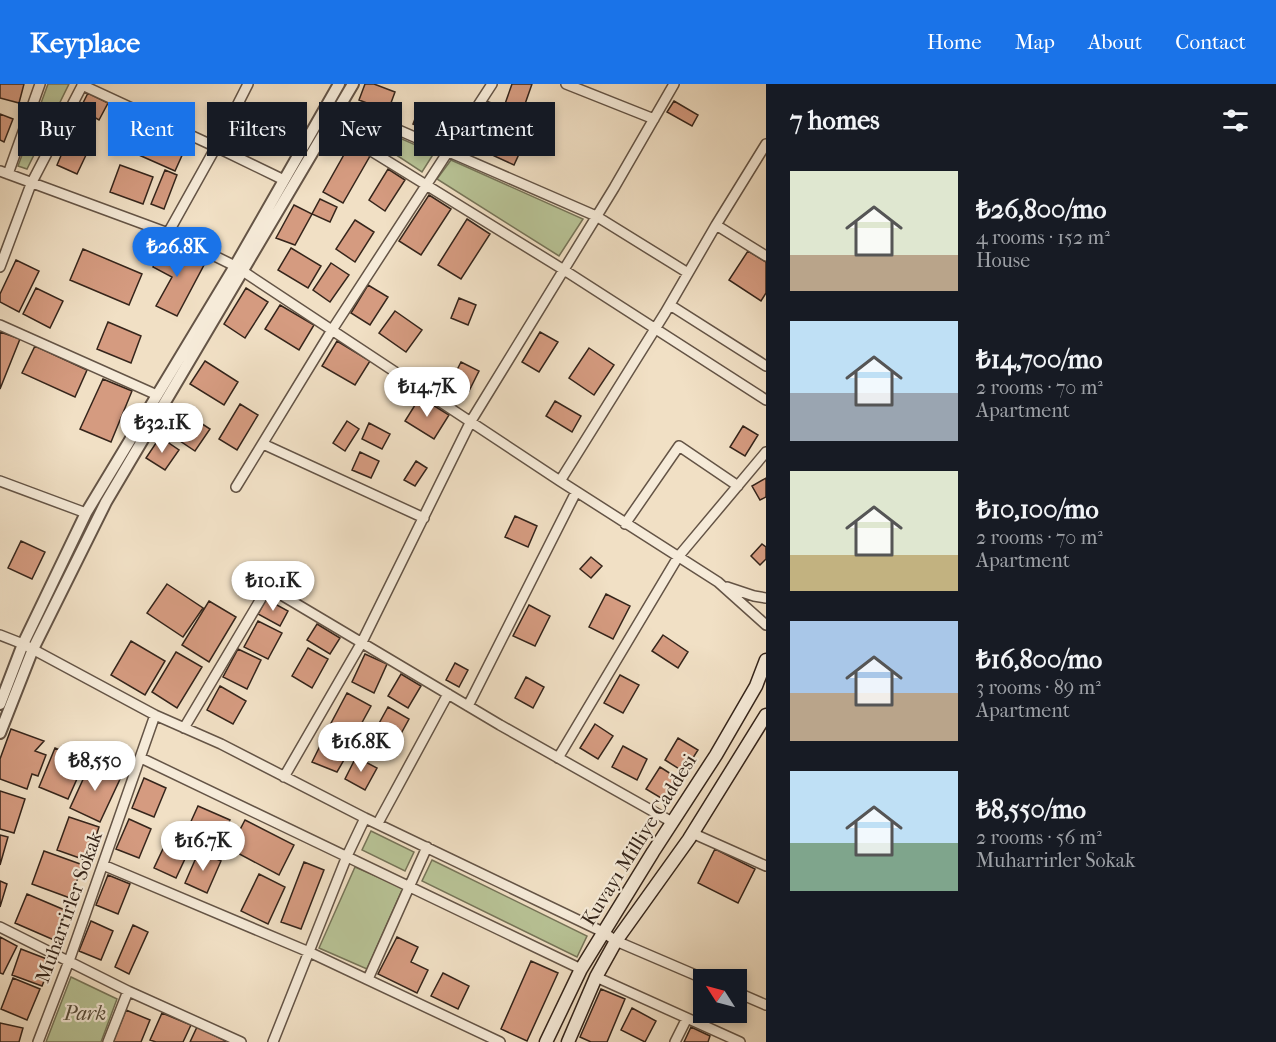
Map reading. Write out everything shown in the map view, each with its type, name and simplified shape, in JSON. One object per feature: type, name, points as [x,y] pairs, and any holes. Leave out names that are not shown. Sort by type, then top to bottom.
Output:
[{"type":"main road","name":"Kuvayı Milliye Caddesi","points":[[546,1042],[581,969],[750,696],[766,660]]},
{"type":"main road","name":"Kuvayı Milliye Caddesi","points":[[568,1042],[596,977],[616,941],[692,833],[766,715]]},
{"type":"street","points":[[40,84],[4,173],[168,234],[239,268],[560,482],[722,585],[766,625]]},
{"type":"street","points":[[239,102],[248,84]]},
{"type":"street","points":[[0,733],[28,646],[339,84]]},
{"type":"street","points":[[343,102],[353,84]]},
{"type":"street","points":[[480,102],[492,84]]},
{"type":"street","points":[[566,84],[654,119]]},
{"type":"street","points":[[284,777],[362,642],[471,421],[674,84]]},
{"type":"street","points":[[0,267],[31,184],[83,85],[207,143]]},
{"type":"street","points":[[0,704],[86,513],[157,395],[319,141]]},
{"type":"street","points":[[560,482],[655,330],[766,144]]},
{"type":"street","points":[[168,234],[211,156]]},
{"type":"street","points":[[235,156],[284,180]]},
{"type":"street","points":[[379,156],[564,270],[766,400]]},
{"type":"street","points":[[236,487],[332,330],[445,156]]},
{"type":"street","points":[[454,156],[596,216],[688,273]]},
{"type":"street","points":[[716,225],[766,256]]},
{"type":"street","points":[[670,305],[766,366]]},
{"type":"street","points":[[0,325],[157,395]]},
{"type":"street","points":[[263,444],[424,518]]},
{"type":"street","points":[[625,524],[679,446],[738,486]]},
{"type":"street","points":[[558,758],[678,557],[766,452]]},
{"type":"street","points":[[0,481],[86,513]]},
{"type":"street","points":[[468,705],[576,492]]},
{"type":"street","points":[[722,585],[766,598]]},
{"type":"street","points":[[184,728],[268,587],[558,758],[672,822]]},
{"type":"street","points":[[0,635],[28,646],[155,716],[221,744],[365,818],[603,932],[616,941],[693,974]]},
{"type":"street","points":[[378,823],[448,694]]},
{"type":"street","name":"Muharrirler Sokak","points":[[38,1042],[69,961],[155,716]]},
{"type":"street","points":[[141,758],[581,969]]},
{"type":"street","points":[[273,1042],[347,856],[365,818]]},
{"type":"street","points":[[692,833],[766,866]]},
{"type":"street","points":[[368,979],[427,847]]},
{"type":"street","points":[[102,865],[309,952],[500,1042]]},
{"type":"street","points":[[0,927],[128,991],[241,1042]]},
{"type":"street","points":[[596,977],[740,1042]]},
{"type":"street","points":[[108,1042],[128,991]]},
{"type":"street","points":[[747,997],[766,1005]]},
{"type":"street","points":[[675,1042],[687,1018]]},
{"type":"green space","points":[[48,84],[69,84],[60,102],[41,102]]},
{"type":"green space","points":[[402,139],[414,144],[414,156],[432,156],[422,172],[398,156],[402,156]]},
{"type":"green space","points":[[22,156],[33,156],[27,169],[18,166]]},
{"type":"green space","points":[[451,160],[583,219],[559,256],[437,179]]},
{"type":"green space","points":[[371,831],[414,852],[405,871],[362,850]]},
{"type":"green space","points":[[432,860],[587,936],[577,957],[422,881]]},
{"type":"green space","points":[[355,867],[403,888],[367,969],[319,948]]},
{"type":"green space","name":"Park","points":[[71,977],[117,999],[101,1042],[46,1042]]},
{"type":"building","points":[[0,84],[24,84],[18,103],[0,98]]},
{"type":"building","points":[[365,84],[374,84],[395,92],[391,102],[359,100]]},
{"type":"building","points":[[512,84],[532,84],[526,102],[506,102]]},
{"type":"building","points":[[88,93],[108,103],[99,120],[96,118],[96,102],[84,102]]},
{"type":"building","points":[[674,101],[698,115],[692,126],[667,112]]},
{"type":"building","points":[[0,114],[13,119],[4,142],[0,140]]},
{"type":"building","points":[[61,156],[86,156],[77,174],[57,165]]},
{"type":"building","points":[[141,156],[182,156],[175,171]]},
{"type":"building","points":[[343,156],[370,156],[343,203],[323,192]]},
{"type":"building","points":[[494,156],[518,156],[514,165]]},
{"type":"building","points":[[120,165],[153,177],[143,204],[110,192]]},
{"type":"building","points":[[388,169],[405,180],[385,211],[369,200]]},
{"type":"building","points":[[165,170],[177,175],[164,209],[151,204]]},
{"type":"building","points":[[429,195],[451,209],[421,255],[399,241]]},
{"type":"building","points":[[320,199],[337,207],[330,222],[312,214]]},
{"type":"building","points":[[294,205],[312,214],[295,245],[276,238]]},
{"type":"building","points":[[467,219],[490,234],[461,279],[438,265]]},
{"type":"building","points":[[355,220],[374,232],[355,262],[336,249]]},
{"type":"building","points":[[165,245],[204,265],[177,316],[156,306],[172,277],[153,267]]},
{"type":"building","points":[[291,248],[321,266],[308,288],[278,270]]},
{"type":"building","points":[[83,249],[142,274],[129,305],[70,280]]},
{"type":"building","points":[[748,251],[766,262],[766,293],[761,301],[729,280]]},
{"type":"building","points":[[16,260],[39,271],[19,312],[0,302],[0,294]]},
{"type":"building","points":[[331,263],[349,275],[330,302],[313,290]]},
{"type":"building","points":[[368,285],[388,297],[370,325],[351,313]]},
{"type":"building","points":[[36,288],[63,301],[50,328],[23,314]]},
{"type":"building","points":[[246,288],[268,302],[245,338],[224,324]]},
{"type":"building","points":[[459,298],[476,305],[468,325],[451,318]]},
{"type":"building","points":[[280,305],[314,325],[299,350],[265,329]]},
{"type":"building","points":[[395,311],[422,330],[406,352],[379,333]]},
{"type":"building","points":[[108,322],[141,336],[131,363],[97,349]]},
{"type":"building","points":[[0,332],[20,339],[0,389]]},
{"type":"building","points":[[540,332],[558,342],[539,372],[522,362]]},
{"type":"building","points":[[337,341],[370,361],[355,385],[322,366]]},
{"type":"building","points":[[35,346],[87,370],[75,397],[22,373]]},
{"type":"building","points":[[589,348],[614,365],[594,395],[569,378]]},
{"type":"building","points":[[205,361],[238,382],[224,405],[190,384]]},
{"type":"building","points":[[461,362],[479,371],[469,391],[451,382]]},
{"type":"building","points":[[103,379],[132,391],[111,442],[80,429]]},
{"type":"building","points":[[420,397],[449,415],[434,439],[405,421]]},
{"type":"building","points":[[555,401],[581,416],[572,432],[546,416]]},
{"type":"building","points":[[240,404],[258,415],[237,450],[219,439]]},
{"type":"building","points":[[176,407],[210,429],[195,451],[162,429]]},
{"type":"building","points":[[347,421],[359,429],[345,451],[333,443]]},
{"type":"building","points":[[369,423],[390,434],[382,449],[362,439]]},
{"type":"building","points":[[743,426],[758,435],[745,456],[730,447]]},
{"type":"building","points":[[160,437],[179,450],[165,470],[146,458]]},
{"type":"building","points":[[360,452],[379,461],[371,478],[352,470]]},
{"type":"building","points":[[416,461],[427,468],[415,486],[404,480]]},
{"type":"building","points":[[766,478],[766,497],[760,500],[752,486]]},
{"type":"building","points":[[515,516],[537,526],[528,547],[505,537]]},
{"type":"building","points":[[21,541],[45,552],[32,579],[8,568]]},
{"type":"building","points":[[762,544],[766,547],[766,559],[760,565],[751,556]]},
{"type":"building","points":[[591,557],[602,566],[591,578],[580,569]]},
{"type":"building","points":[[167,584],[203,608],[183,637],[147,613]]},
{"type":"building","points":[[606,594],[630,606],[613,639],[589,627]]},
{"type":"building","points":[[266,599],[288,611],[280,626],[258,614]]},
{"type":"building","points":[[209,601],[236,617],[209,662],[182,645]]},
{"type":"building","points":[[529,605],[550,616],[535,646],[513,636]]},
{"type":"building","points":[[258,621],[282,633],[268,659],[244,647]]},
{"type":"building","points":[[317,624],[340,638],[330,654],[307,640]]},
{"type":"building","points":[[663,635],[688,652],[678,668],[652,651]]},
{"type":"building","points":[[131,641],[165,661],[145,695],[111,675]]},
{"type":"building","points":[[308,648],[328,659],[312,688],[292,676]]},
{"type":"building","points":[[238,649],[261,660],[247,689],[223,677]]},
{"type":"building","points":[[176,652],[202,667],[177,708],[152,692]]},
{"type":"building","points":[[365,654],[387,664],[374,693],[352,682]]},
{"type":"building","points":[[455,663],[468,670],[459,687],[446,680]]},
{"type":"building","points":[[401,674],[421,686],[408,708],[388,696]]},
{"type":"building","points":[[620,675],[639,685],[623,713],[604,703]]},
{"type":"building","points":[[526,677],[544,687],[533,708],[515,698]]},
{"type":"building","points":[[220,686],[246,701],[233,724],[207,710]]},
{"type":"building","points":[[347,693],[371,706],[353,739],[329,727]]},
{"type":"building","points":[[388,707],[409,719],[392,750],[371,738]]},
{"type":"building","points":[[595,724],[613,736],[598,759],[580,748]]},
{"type":"building","points":[[11,729],[44,741],[35,751],[46,755],[38,776],[32,774],[27,789],[0,779],[0,759]]},
{"type":"building","points":[[678,738],[698,750],[684,772],[665,760]]},
{"type":"building","points":[[323,740],[348,753],[337,772],[312,762]]},
{"type":"building","points":[[623,746],[647,759],[637,780],[612,767]]},
{"type":"building","points":[[55,748],[85,761],[68,799],[39,787]]},
{"type":"building","points":[[356,757],[377,768],[365,790],[345,779]]},
{"type":"building","points":[[91,762],[121,777],[100,822],[70,808]]},
{"type":"building","points":[[660,767],[679,779],[666,801],[646,789]]},
{"type":"building","points":[[144,778],[166,788],[154,817],[132,808]]},
{"type":"building","points":[[0,791],[25,799],[14,833],[0,829]]},
{"type":"building","points":[[198,806],[230,820],[220,842],[188,828]]},
{"type":"building","points":[[69,817],[99,827],[88,861],[57,850]]},
{"type":"building","points":[[129,819],[151,829],[139,858],[116,849]]},
{"type":"building","points":[[245,820],[294,845],[279,875],[230,849]]},
{"type":"building","points":[[0,835],[8,837],[0,865]]},
{"type":"building","points":[[169,836],[191,846],[176,878],[154,868]]},
{"type":"building","points":[[715,849],[755,869],[738,903],[698,883]]},
{"type":"building","points":[[44,851],[83,865],[70,898],[32,884]]},
{"type":"building","points":[[199,851],[221,861],[207,893],[185,883]]},
{"type":"building","points":[[304,862],[324,870],[301,929],[281,922]]},
{"type":"building","points":[[259,874],[285,887],[268,924],[241,911]]},
{"type":"building","points":[[108,875],[130,884],[118,914],[96,905]]},
{"type":"building","points":[[0,881],[7,884],[0,907]]},
{"type":"building","points":[[27,894],[67,911],[54,940],[15,923]]},
{"type":"building","points":[[91,921],[113,931],[101,960],[79,951]]},
{"type":"building","points":[[133,925],[148,932],[129,974],[115,967]]},
{"type":"building","points":[[0,937],[17,946],[3,974],[0,973]]},
{"type":"building","points":[[397,937],[418,947],[411,962],[428,970],[417,993],[378,974]]},
{"type":"building","points":[[21,949],[52,961],[42,986],[12,975]]},
{"type":"building","points":[[531,961],[558,973],[527,1041],[501,1029]]},
{"type":"building","points":[[443,973],[469,986],[458,1009],[431,996]]},
{"type":"building","points":[[13,978],[40,989],[27,1020],[1,1009]]},
{"type":"building","points":[[601,989],[625,999],[607,1042],[591,1042],[580,1037]]},
{"type":"building","points":[[632,1008],[656,1021],[645,1042],[621,1030]]},
{"type":"building","points":[[126,1010],[150,1020],[141,1042],[113,1042]]},
{"type":"building","points":[[162,1013],[191,1025],[183,1042],[150,1040]]},
{"type":"building","points":[[0,1023],[23,1028],[19,1042],[0,1042]]},
{"type":"building","points":[[197,1027],[226,1041],[226,1042],[190,1042]]},
{"type":"building","points":[[691,1027],[710,1036],[708,1042],[684,1042]]}]
